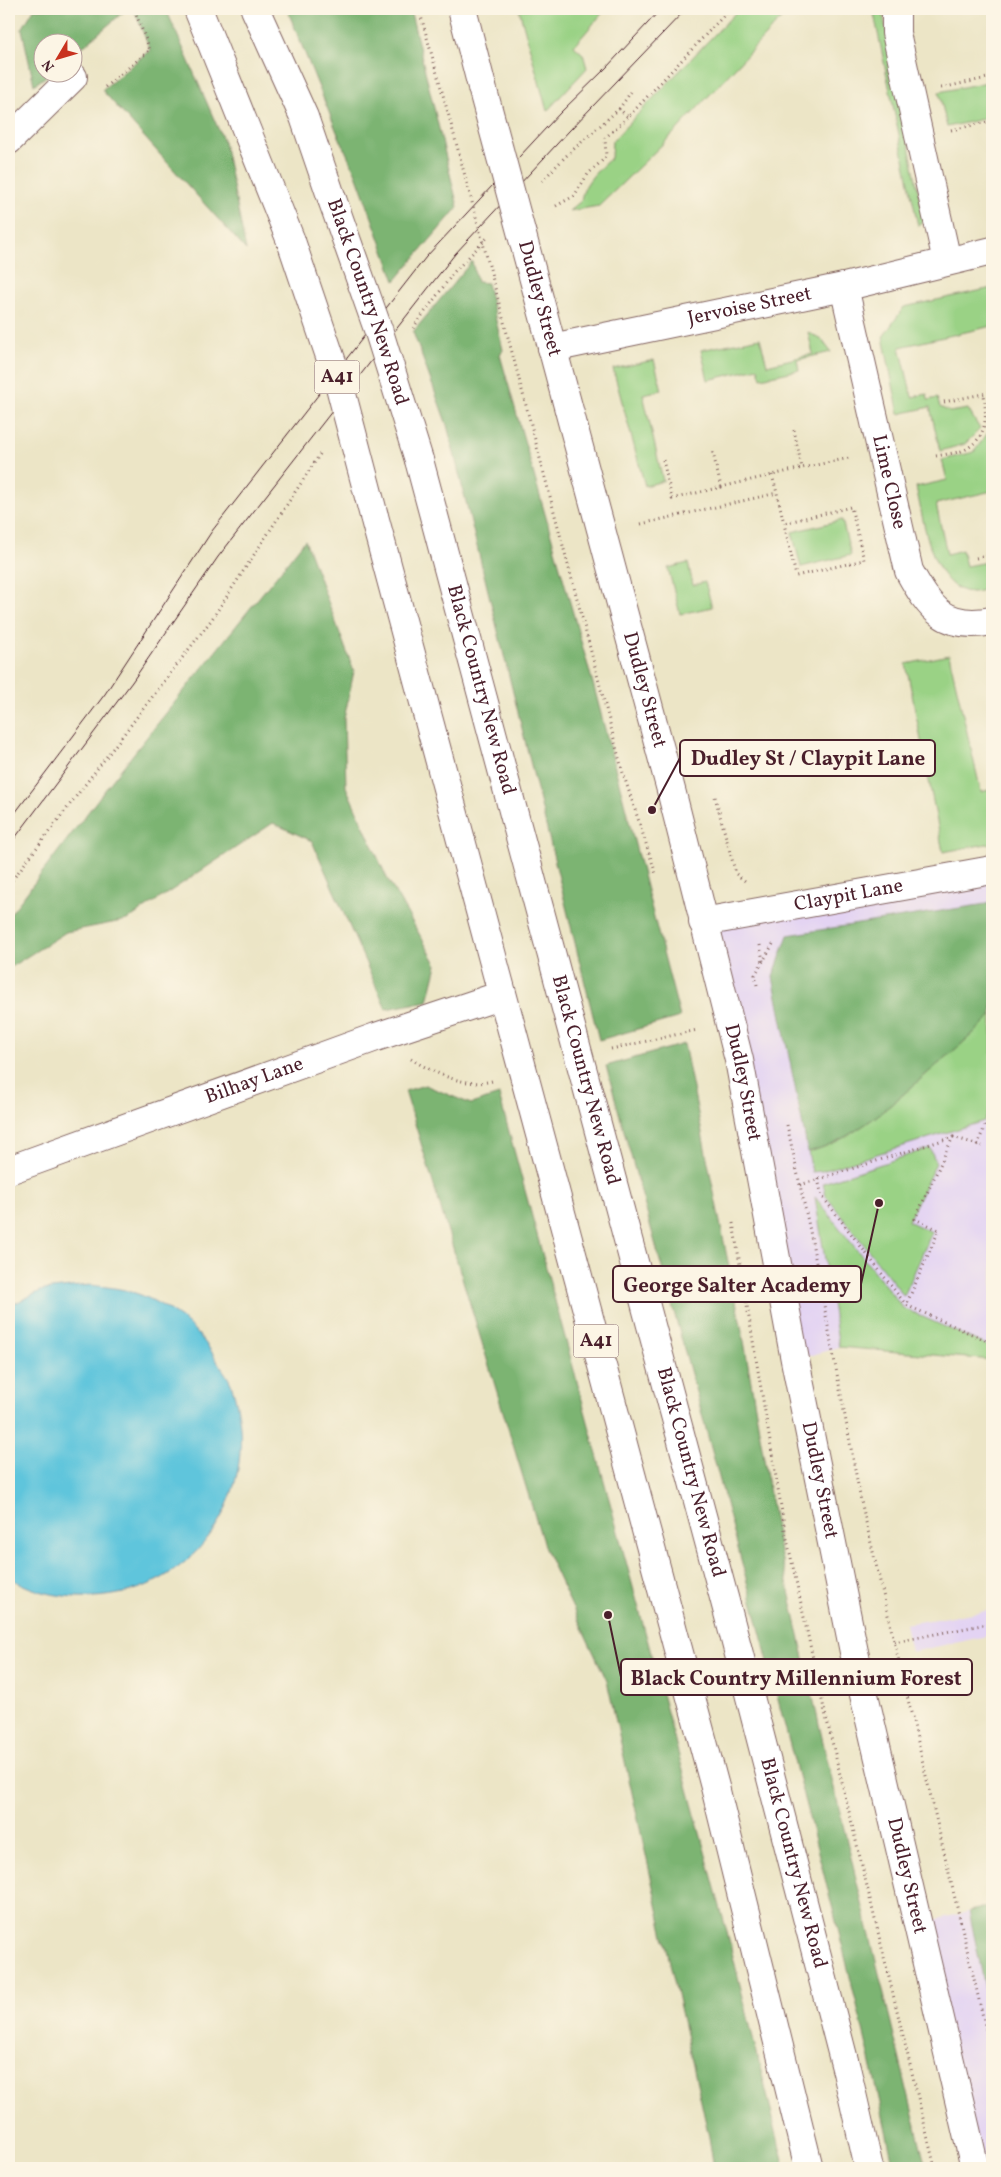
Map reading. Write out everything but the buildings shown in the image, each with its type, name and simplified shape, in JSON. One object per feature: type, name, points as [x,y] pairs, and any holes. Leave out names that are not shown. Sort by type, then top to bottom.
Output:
[{"type":"main road","name":"A41","points":[[198,9],[291,241],[338,383],[715,1787],[809,2168]]},
{"type":"main road","name":"Black Country New Road","points":[[255,9],[304,117],[379,332],[419,460],[731,1626],[844,2063],[869,2168]]},
{"type":"main road","name":"Dudley Street","points":[[462,9],[671,790],[738,1060],[797,1370],[856,1660],[975,2168]]},
{"type":"main road","points":[[896,9],[896,33],[947,261]]},
{"type":"main road","points":[[9,140],[68,82]]},
{"type":"main road","name":"Jervoise Street","points":[[552,348],[844,287],[992,251]]},
{"type":"main road","name":"Lime Close","points":[[844,287],[909,571],[921,594],[934,610],[950,620],[972,623],[992,622]]},
{"type":"main road","name":"Claypit Lane","points":[[704,922],[992,870]]},
{"type":"main road","name":"Bilhay Lane","points":[[9,1170],[376,1037],[502,995]]},
{"type":"path","points":[[82,81],[102,90],[150,50],[134,9]]},
{"type":"path","points":[[419,9],[490,269],[623,773],[656,876]]},
{"type":"path","points":[[556,206],[574,196],[588,174],[606,157],[605,138],[730,9]]},
{"type":"path","points":[[935,90],[992,77]]},
{"type":"path","points":[[538,185],[566,156],[619,108],[631,92]]},
{"type":"path","points":[[619,108],[628,116]]},
{"type":"path","points":[[944,131],[992,121]]},
{"type":"path","points":[[408,335],[455,271],[490,235]]},
{"type":"path","points":[[944,402],[992,392]]},
{"type":"path","points":[[936,456],[967,448],[981,434],[987,420],[984,394]]},
{"type":"path","points":[[794,430],[802,468]]},
{"type":"path","points":[[9,884],[212,618],[326,446]]},
{"type":"path","points":[[663,460],[672,499],[850,458],[848,448]]},
{"type":"path","points":[[712,449],[721,487]]},
{"type":"path","points":[[772,475],[796,576],[864,560],[852,507],[784,523]]},
{"type":"path","points":[[641,524],[777,493]]},
{"type":"path","points":[[976,558],[992,554]]},
{"type":"path","points":[[715,796],[736,874],[746,882]]},
{"type":"path","points":[[759,994],[755,975],[776,938]]},
{"type":"path","points":[[603,1050],[697,1029],[699,1039]]},
{"type":"path","points":[[376,1037],[433,1073],[480,1084]]},
{"type":"path","points":[[977,1144],[992,1110]]},
{"type":"path","points":[[786,1118],[861,1500],[992,2054]]},
{"type":"path","points":[[906,1305],[938,1230],[915,1219],[952,1137]]},
{"type":"path","points":[[800,1185],[952,1137],[982,1146]]},
{"type":"path","points":[[818,1179],[822,1196],[906,1305],[992,1343]]},
{"type":"path","points":[[894,1642],[992,1623]]},
{"type":"shaded area","points":[[992,870],[992,1360],[839,1347],[795,1360],[703,922]]},
{"type":"shaded area","points":[[992,1610],[992,1635],[911,1652],[905,1624]]},
{"type":"shaded area","points":[[992,1906],[992,2168],[975,2168],[918,1924]]},
{"type":"green space","points":[[34,9],[127,9],[82,47],[82,32],[32,32],[32,76],[22,29]]},
{"type":"green space","points":[[134,9],[166,9],[224,142],[246,250],[102,90],[150,50]]},
{"type":"green space","points":[[287,9],[410,9],[458,207],[395,281],[356,174]]},
{"type":"green space","points":[[519,9],[606,9],[574,46],[583,54],[587,68],[547,111]]},
{"type":"green space","points":[[739,9],[790,9],[675,132],[599,206],[569,211],[581,201],[582,194],[588,183],[596,172],[611,158],[612,141]]},
{"type":"green space","points":[[873,9],[882,9],[924,221],[918,226]]},
{"type":"green space","points":[[992,81],[992,117],[947,127],[939,92]]},
{"type":"green space","points":[[472,261],[477,282],[487,283],[503,350],[500,355],[594,687],[680,1017],[599,1040],[447,425],[413,332]]},
{"type":"green space","points":[[992,288],[992,326],[900,347],[912,397],[927,394],[928,400],[937,398],[940,407],[950,412],[968,409],[980,429],[965,444],[940,451],[930,407],[899,414],[883,337],[904,307]]},
{"type":"green space","points":[[808,332],[822,340],[831,352],[797,360],[799,370],[761,378],[758,368],[708,380],[701,350],[760,338],[767,365],[813,354]]},
{"type":"green space","points":[[654,360],[662,390],[643,394],[663,481],[645,486],[613,369]]},
{"type":"green space","points":[[992,427],[992,491],[936,504],[947,554],[962,550],[966,566],[992,561],[992,588],[973,592],[959,589],[948,580],[939,567],[926,534],[916,487],[947,480],[942,460],[974,452]]},
{"type":"green space","points":[[842,520],[851,555],[801,567],[792,532]]},
{"type":"green space","points":[[305,540],[354,671],[344,719],[346,787],[387,878],[437,965],[428,1001],[386,1009],[312,841],[273,823],[127,920],[66,932],[9,968],[9,916],[114,778]]},
{"type":"green space","points":[[688,563],[693,585],[705,582],[712,607],[680,614],[668,568]]},
{"type":"green space","points":[[949,655],[981,792],[992,789],[992,843],[943,852],[906,664]]},
{"type":"green space","points":[[992,903],[992,1015],[962,1044],[873,1119],[842,1139],[808,1152],[773,977],[788,935]]},
{"type":"green space","points":[[992,1015],[992,1102],[984,1121],[822,1171],[812,1172],[808,1152],[842,1139],[873,1119],[962,1044]]},
{"type":"green space","points":[[684,1044],[744,1341],[779,1547],[823,1742],[926,2168],[894,2168],[857,2005],[816,1842],[721,1483],[606,1066]]},
{"type":"green space","points":[[425,1085],[471,1104],[499,1095],[728,1936],[785,2168],[714,2168],[709,2137],[607,1681],[545,1549],[405,1091]]},
{"type":"green space","points":[[930,1148],[936,1163],[908,1221],[932,1232],[904,1296],[826,1196],[823,1183]]},
{"type":"green space","points":[[815,1197],[903,1308],[992,1348],[992,1360],[839,1347]]},
{"type":"green space","points":[[992,1906],[992,2021],[969,1911]]},
{"type":"water","points":[[90,1285],[124,1290],[150,1299],[182,1319],[200,1336],[227,1376],[232,1387],[240,1425],[239,1462],[230,1497],[214,1528],[192,1556],[164,1577],[130,1591],[81,1597],[38,1591],[9,1577],[9,1306],[43,1290]]},
{"type":"tram line","points":[[9,821],[105,694],[212,531],[426,257],[560,113],[606,68],[661,9]]},
{"type":"tram line","points":[[9,846],[132,682],[218,557],[455,254],[686,9]]},
{"type":"place","name":"Dudley St / Claypit Lane","points":[[652,810]]},
{"type":"place","name":"George Salter Academy","points":[[879,1203]]},
{"type":"place","name":"Black Country Millennium Forest","points":[[608,1615]]}]
